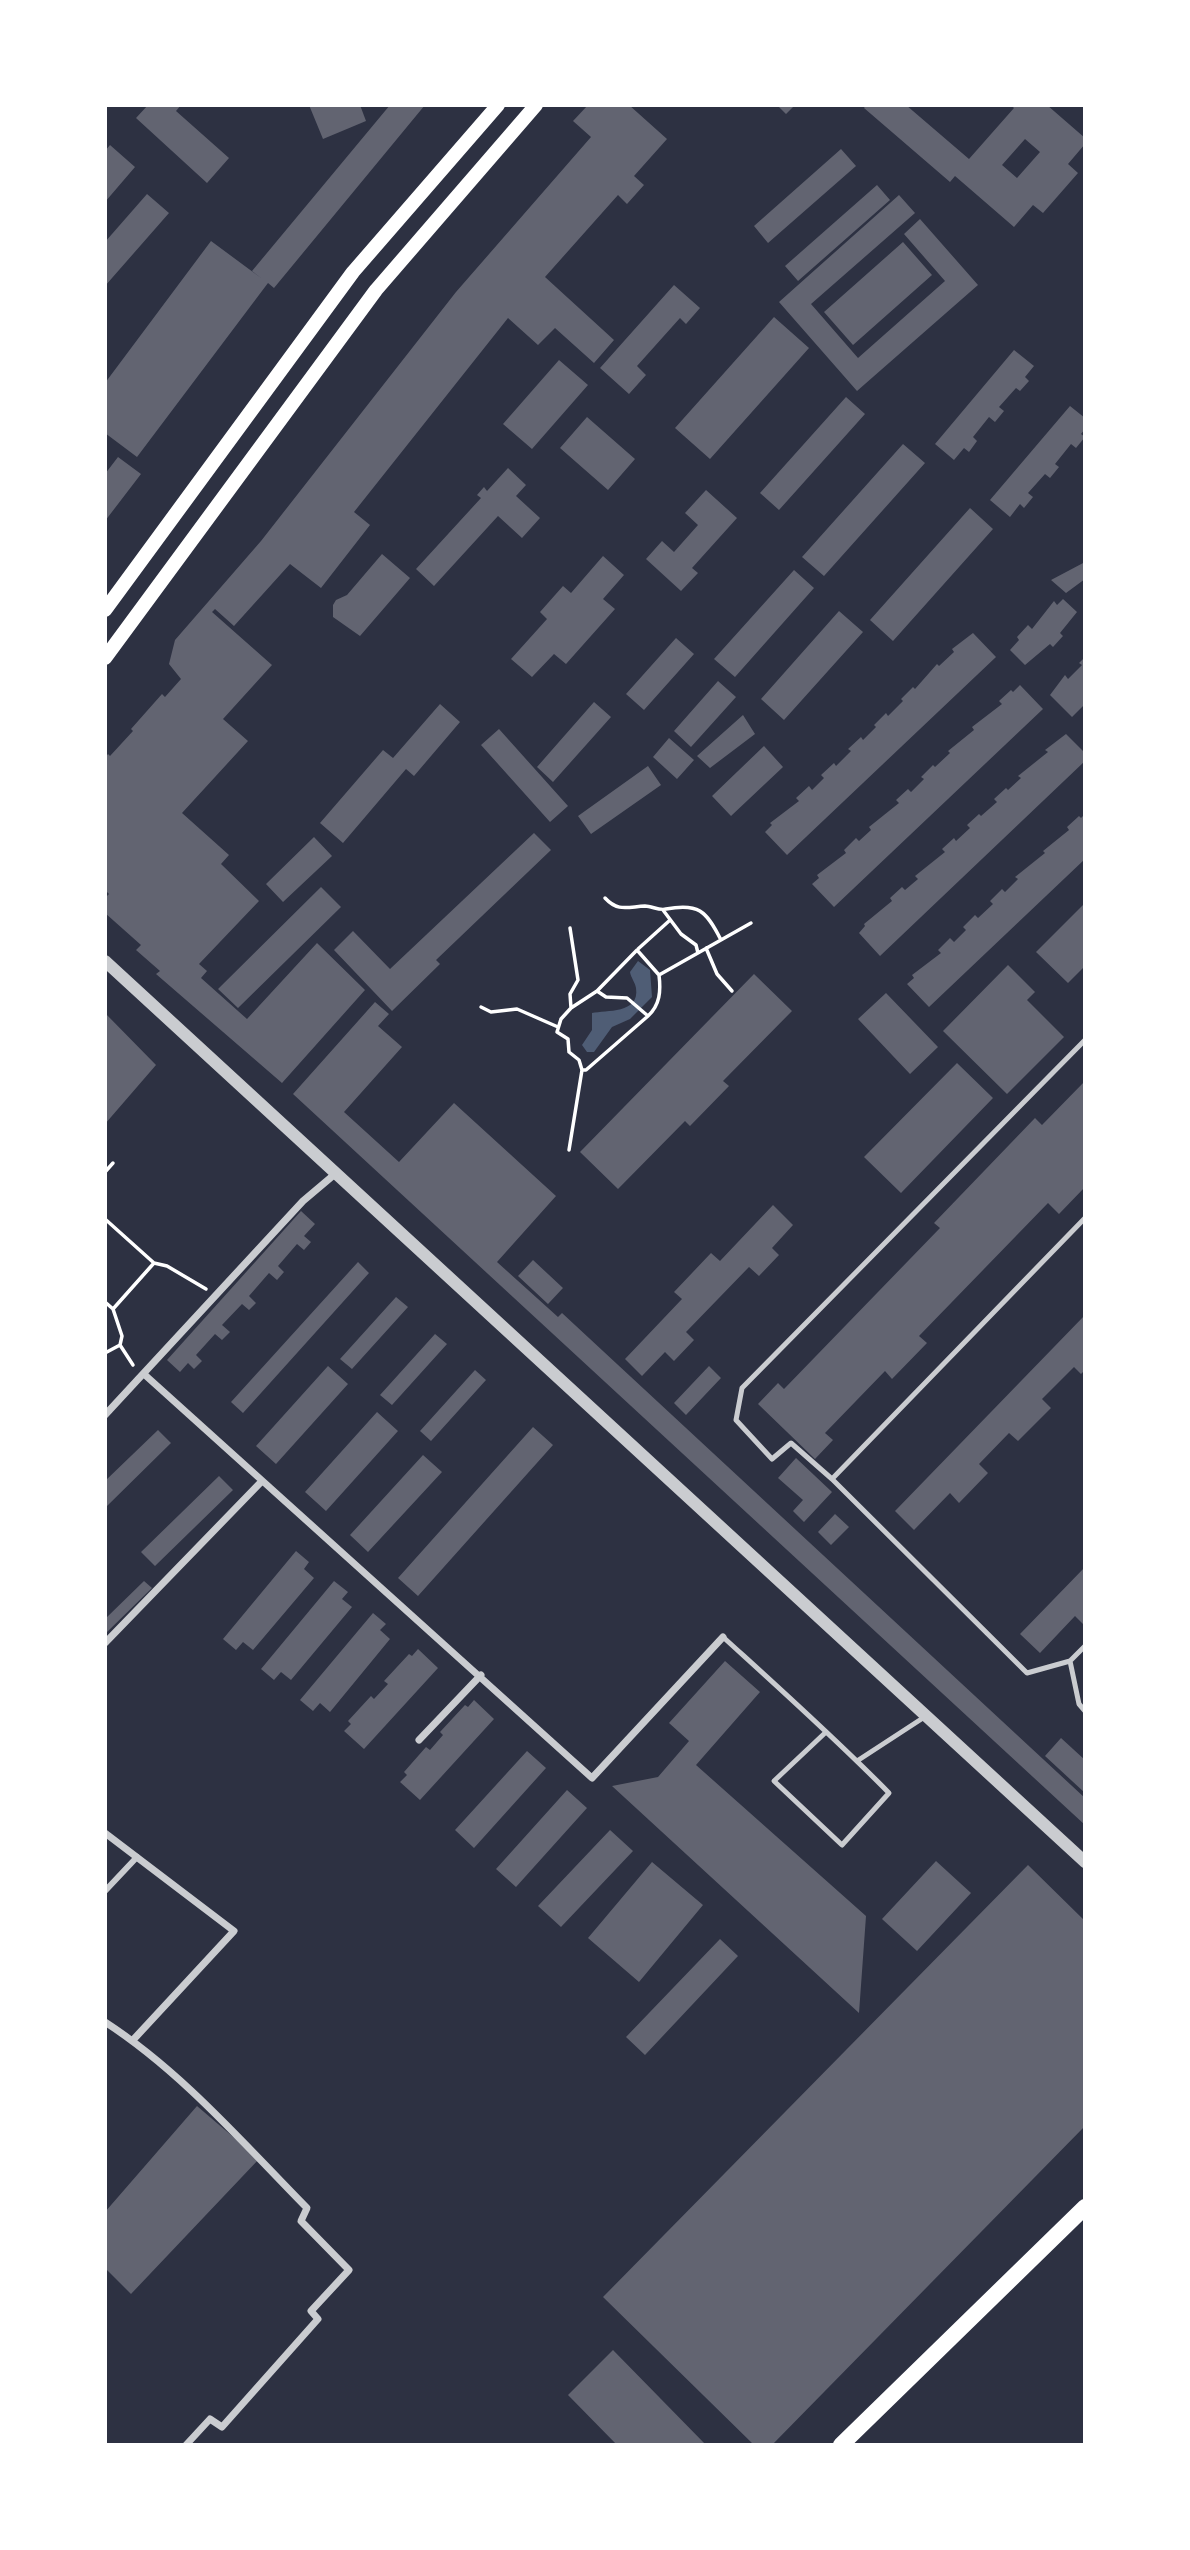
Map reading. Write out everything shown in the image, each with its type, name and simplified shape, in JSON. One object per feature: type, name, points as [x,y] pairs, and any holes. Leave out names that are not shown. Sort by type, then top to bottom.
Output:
[{"type":"main road","points":[[105,610],[353,272],[498,105]]},
{"type":"main road","points":[[105,658],[376,290],[536,105]]},
{"type":"main road","points":[[841,2445],[1085,2207]]},
{"type":"street","points":[[105,961],[1085,1862]]},
{"type":"street","points":[[105,1415],[145,1375],[303,1201],[335,1174]]},
{"type":"street","points":[[145,1375],[481,1675],[592,1779],[723,1637]]},
{"type":"street","points":[[105,1643],[262,1481]]},
{"type":"street","points":[[419,1740],[481,1675]]},
{"type":"street","points":[[105,1833],[234,1931],[133,2040]]},
{"type":"street","points":[[105,1891],[137,1857]]},
{"type":"street","points":[[105,2022],[133,2040],[201,2099],[307,2208],[301,2221],[349,2270],[311,2311],[318,2319],[222,2427],[210,2419],[186,2445]]},
{"type":"lane","points":[[1085,1040],[742,1388],[736,1420],[772,1459],[791,1443],[832,1479],[1027,1673],[1070,1661],[1085,1646]]},
{"type":"lane","points":[[832,1479],[1085,1218]]},
{"type":"lane","points":[[723,1637],[826,1732],[857,1761],[889,1793],[842,1845],[774,1781],[826,1732]]},
{"type":"lane","points":[[1070,1661],[1079,1704],[1085,1711]]},
{"type":"lane","points":[[857,1761],[926,1716]]},
{"type":"path","points":[[605,898],[614,907],[647,906],[663,910],[677,906],[699,910],[711,921],[721,940]]},
{"type":"path","points":[[663,910],[687,941],[696,945],[698,953]]},
{"type":"path","points":[[569,1150],[582,1070],[579,1060],[569,1052],[568,1039],[557,1032],[558,1027],[571,1008],[597,991],[669,920]]},
{"type":"path","points":[[659,975],[751,923]]},
{"type":"path","points":[[570,928],[578,980],[570,994],[571,1008]]},
{"type":"path","points":[[706,948],[717,974],[732,991]]},
{"type":"path","points":[[582,1070],[657,1006],[660,996],[659,975],[637,950]]},
{"type":"path","points":[[597,991],[606,997],[627,998],[646,1015]]},
{"type":"path","points":[[481,1007],[491,1012],[517,1009],[558,1027]]},
{"type":"path","points":[[105,1172],[113,1163]]},
{"type":"path","points":[[106,1222],[154,1264],[167,1266],[216,1297]]},
{"type":"path","points":[[113,1309],[154,1264]]},
{"type":"path","points":[[105,1302],[113,1309],[122,1336],[120,1345],[135,1367],[145,1375]]},
{"type":"path","points":[[105,1353],[120,1345]]},
{"type":"water","points":[[638,961],[650,970],[652,997],[630,1019],[612,1027],[594,1052],[587,1052],[582,1045],[592,1030],[592,1013],[621,1009],[633,1002],[636,988],[630,972]]},
{"type":"building","points":[[148,105],[181,105],[176,111],[229,158],[207,183],[136,118]]},
{"type":"building","points":[[309,105],[360,105],[366,121],[323,139]]},
{"type":"building","points":[[390,105],[425,105],[274,288],[268,283],[137,457],[105,433],[105,383],[211,241],[261,278],[252,271]]},
{"type":"building","points":[[588,105],[629,105],[667,139],[634,176],[644,185],[627,204],[618,195],[545,277],[614,340],[594,363],[555,328],[538,345],[508,318],[354,512],[370,525],[321,588],[290,564],[234,626],[215,609],[212,612],[272,665],[223,719],[248,741],[182,813],[229,855],[221,864],[259,901],[199,964],[207,971],[201,978],[247,1019],[317,943],[365,990],[282,1083],[156,974],[160,971],[136,950],[141,945],[105,913],[105,898],[109,894],[105,890],[105,758],[133,731],[131,729],[162,694],[165,697],[181,679],[169,664],[175,640],[261,541],[456,292],[591,137],[573,121]]},
{"type":"building","points":[[777,105],[795,105],[786,114]]},
{"type":"building","points":[[866,105],[906,105],[969,159],[1014,108],[1011,105],[1047,105],[1085,138],[1085,144],[1068,164],[1078,173],[1043,213],[1033,205],[1014,227],[955,176],[950,182],[864,108]],"holes":[[[1025,139],[1040,152],[1017,178],[1002,165]]]},
{"type":"building","points":[[110,145],[135,167],[105,202],[105,151]]},
{"type":"building","points":[[841,149],[856,166],[768,243],[754,226]]},
{"type":"building","points":[[877,185],[890,200],[798,281],[785,266]]},
{"type":"building","points":[[147,194],[169,213],[105,286],[105,242]]},
{"type":"building","points":[[899,195],[915,213],[811,304],[858,358],[945,281],[904,234],[920,219],[978,285],[857,391],[779,302]]},
{"type":"building","points":[[903,242],[932,275],[853,345],[824,312]]},
{"type":"building","points":[[674,285],[700,308],[686,324],[680,318],[637,366],[646,375],[629,394],[600,368]]},
{"type":"building","points":[[774,317],[809,348],[710,459],[675,428]]},
{"type":"building","points":[[1014,350],[1034,366],[1025,377],[1029,381],[1020,391],[1016,388],[999,407],[1004,411],[995,422],[989,417],[973,437],[977,441],[969,452],[964,448],[954,460],[935,444]]},
{"type":"building","points":[[559,360],[588,385],[532,449],[503,424]]},
{"type":"building","points":[[846,397],[865,414],[779,510],[760,493]]},
{"type":"building","points":[[1070,406],[1085,418],[1085,429],[1081,434],[1085,437],[1076,448],[1071,444],[1055,464],[1059,467],[1050,478],[1045,474],[1028,493],[1033,497],[1024,508],[1020,504],[1010,517],[990,500]]},
{"type":"building","points":[[587,417],[635,459],[608,490],[560,448]]},
{"type":"building","points":[[903,444],[925,463],[824,576],[802,557]]},
{"type":"building","points":[[118,457],[141,474],[105,521],[105,474]]},
{"type":"building","points":[[508,468],[526,485],[516,496],[540,518],[522,538],[498,516],[434,586],[416,569],[481,498],[477,495],[484,487],[487,491]]},
{"type":"building","points":[[706,490],[737,518],[692,568],[698,573],[681,591],[646,559],[662,541],[674,552],[698,525],[685,513]]},
{"type":"building","points":[[970,508],[993,529],[893,641],[870,620]]},
{"type":"building","points":[[382,554],[410,578],[360,636],[333,617],[333,605],[336,600],[347,595]]},
{"type":"building","points":[[603,556],[624,575],[603,599],[615,609],[566,664],[554,654],[532,677],[511,659],[547,619],[540,612],[563,586],[571,593]]},
{"type":"building","points":[[1085,562],[1085,579],[1066,593],[1051,580]]},
{"type":"building","points":[[794,570],[814,588],[735,677],[714,659]]},
{"type":"building","points":[[1063,599],[1077,612],[1060,633],[1063,636],[1053,647],[1050,644],[1025,665],[1010,650],[1019,640],[1017,637],[1028,625],[1032,629],[1054,601],[1057,605]]},
{"type":"building","points":[[839,611],[863,632],[784,720],[761,699]]},
{"type":"building","points":[[973,633],[996,657],[787,855],[765,832],[772,825],[770,823],[799,801],[796,798],[809,786],[812,790],[824,778],[821,775],[834,763],[836,766],[851,751],[848,749],[861,737],[863,740],[886,713],[888,716],[913,687],[915,689],[937,664],[939,666],[954,652],[952,649]]},
{"type":"building","points":[[676,638],[694,654],[644,710],[626,694]]},
{"type":"building","points":[[1085,657],[1085,704],[1072,717],[1050,695],[1065,675],[1068,679],[1082,665],[1079,663]]},
{"type":"building","points":[[718,681],[736,697],[691,747],[674,731]]},
{"type":"building","points":[[1020,685],[1043,709],[834,907],[812,884],[819,878],[817,875],[846,853],[844,850],[856,838],[859,841],[871,830],[869,827],[899,803],[896,800],[908,789],[911,792],[933,765],[935,767],[950,753],[948,751],[974,730],[972,727],[1002,704],[999,701]]},
{"type":"building","points":[[594,702],[611,717],[553,782],[537,767]]},
{"type":"building","points":[[440,704],[460,722],[414,776],[406,769],[343,843],[320,823],[383,750],[393,758]]},
{"type":"building","points":[[743,715],[755,734],[710,768],[697,756]]},
{"type":"building","points":[[499,729],[568,806],[550,822],[481,745]]},
{"type":"building","points":[[1066,734],[1085,753],[1085,761],[880,956],[859,933],[864,924],[892,901],[890,898],[902,887],[905,890],[918,879],[915,876],[945,852],[942,849],[954,838],[956,841],[970,828],[967,825],[997,802],[994,799],[1006,788],[1008,790],[1021,778],[1018,776]]},
{"type":"building","points":[[669,738],[694,760],[677,779],[653,757]]},
{"type":"building","points":[[764,746],[783,767],[731,816],[712,796]]},
{"type":"building","points":[[648,766],[661,785],[591,834],[578,816]]},
{"type":"building","points":[[1085,814],[1085,859],[929,1007],[907,984],[914,978],[912,975],[941,953],[938,950],[950,938],[954,942],[966,930],[963,927],[975,915],[978,918],[993,904],[990,901],[1002,889],[1005,892],[1018,879],[1015,877],[1045,853],[1043,851],[1069,830],[1067,827],[1079,816],[1081,818]]},
{"type":"building","points":[[534,833],[551,850],[436,960],[440,964],[392,1011],[334,950],[353,931],[390,969]]},
{"type":"building","points":[[314,837],[332,856],[283,902],[266,884]]},
{"type":"building","points":[[321,887],[341,907],[238,1008],[218,989]]},
{"type":"building","points":[[1085,903],[1085,966],[1068,983],[1036,952]]},
{"type":"building","points":[[1008,965],[1035,992],[1027,1000],[1064,1037],[1007,1094],[943,1031]]},
{"type":"building","points":[[754,974],[792,1011],[723,1081],[729,1086],[690,1126],[685,1121],[618,1189],[580,1152]]},
{"type":"building","points":[[886,993],[938,1047],[910,1074],[858,1019]]},
{"type":"building","points":[[375,1002],[389,1014],[378,1026],[402,1047],[344,1112],[399,1162],[454,1103],[556,1196],[497,1262],[558,1317],[562,1313],[1085,1798],[1085,1825],[293,1094]]},
{"type":"building","points":[[105,1013],[156,1065],[105,1124]]},
{"type":"building","points":[[957,1063],[993,1098],[901,1193],[864,1157]]},
{"type":"building","points":[[1085,1081],[1085,1187],[1059,1214],[1048,1203],[919,1336],[927,1343],[892,1379],[885,1371],[825,1433],[833,1440],[815,1459],[758,1404],[778,1383],[784,1389],[940,1228],[934,1223],[1035,1118],[1042,1125]]},
{"type":"building","points":[[773,1205],[793,1225],[772,1248],[779,1255],[759,1276],[749,1267],[686,1332],[694,1340],[674,1361],[665,1352],[642,1376],[625,1359],[682,1299],[674,1292],[711,1253],[720,1261]]},
{"type":"building","points":[[301,1211],[315,1224],[304,1236],[311,1242],[304,1250],[297,1244],[278,1266],[284,1272],[277,1280],[269,1273],[249,1296],[256,1303],[249,1310],[242,1304],[222,1325],[230,1332],[222,1340],[215,1334],[196,1355],[202,1361],[194,1369],[188,1363],[180,1372],[167,1360]]},
{"type":"building","points":[[533,1260],[563,1288],[548,1304],[518,1276]]},
{"type":"building","points":[[358,1262],[369,1273],[243,1413],[231,1402]]},
{"type":"building","points":[[396,1297],[408,1307],[352,1369],[340,1359]]},
{"type":"building","points":[[1085,1315],[1085,1370],[1081,1374],[1074,1367],[1042,1399],[1051,1408],[1018,1441],[1009,1433],[979,1464],[988,1473],[959,1503],[950,1493],[914,1530],[895,1511]]},
{"type":"building","points":[[435,1334],[447,1344],[392,1405],[380,1395]]},
{"type":"building","points":[[328,1366],[348,1384],[276,1464],[256,1446]]},
{"type":"building","points":[[709,1366],[721,1378],[686,1415],[674,1403]]},
{"type":"building","points":[[475,1370],[486,1380],[431,1441],[420,1431]]},
{"type":"building","points":[[377,1412],[398,1431],[326,1511],[305,1492]]},
{"type":"building","points":[[533,1427],[553,1445],[418,1596],[398,1578]]},
{"type":"building","points":[[158,1430],[171,1443],[105,1508],[105,1481]]},
{"type":"building","points":[[423,1455],[442,1472],[368,1552],[350,1535]]},
{"type":"building","points":[[796,1458],[832,1492],[804,1522],[793,1511],[803,1500],[778,1478]]},
{"type":"building","points":[[219,1476],[233,1490],[155,1566],[141,1552]]},
{"type":"building","points":[[835,1514],[849,1527],[831,1545],[818,1532]]},
{"type":"building","points":[[296,1551],[309,1562],[304,1569],[314,1578],[253,1650],[243,1642],[236,1650],[223,1639]]},
{"type":"building","points":[[1085,1567],[1085,1626],[1075,1616],[1040,1653],[1020,1634]]},
{"type":"building","points":[[144,1581],[152,1588],[105,1634],[105,1619]]},
{"type":"building","points":[[334,1581],[348,1592],[342,1599],[352,1607],[291,1680],[281,1672],[274,1680],[261,1669]]},
{"type":"building","points":[[373,1613],[386,1624],[380,1630],[390,1639],[330,1712],[320,1703],[313,1711],[300,1700]]},
{"type":"building","points":[[418,1649],[438,1668],[364,1749],[344,1731],[351,1724],[348,1721],[371,1696],[374,1699],[388,1684],[384,1681],[409,1654],[412,1656]]},
{"type":"building","points":[[725,1661],[760,1692],[696,1765],[866,1916],[859,2013],[612,1786],[658,1777],[689,1741],[669,1723]]},
{"type":"building","points":[[474,1700],[494,1719],[420,1800],[400,1782],[407,1775],[404,1772],[426,1747],[430,1750],[443,1735],[440,1732],[465,1705],[468,1707]]},
{"type":"building","points":[[1061,1738],[1085,1760],[1085,1793],[1045,1756]]},
{"type":"building","points":[[527,1751],[546,1768],[474,1848],[455,1830]]},
{"type":"building","points":[[567,1790],[587,1808],[516,1887],[496,1869]]},
{"type":"building","points":[[610,1830],[633,1851],[561,1927],[538,1906]]},
{"type":"building","points":[[936,1861],[971,1893],[917,1951],[882,1919]]},
{"type":"building","points":[[652,1862],[703,1905],[639,1982],[588,1938]]},
{"type":"building","points":[[1028,1865],[1085,1921],[1085,2126],[772,2445],[754,2445],[603,2297]]},
{"type":"building","points":[[720,1939],[738,1956],[645,2055],[626,2037]]},
{"type":"building","points":[[197,2106],[259,2159],[131,2294],[105,2268],[105,2212]]},
{"type":"building","points":[[613,2350],[706,2445],[617,2445],[568,2395]]}]
